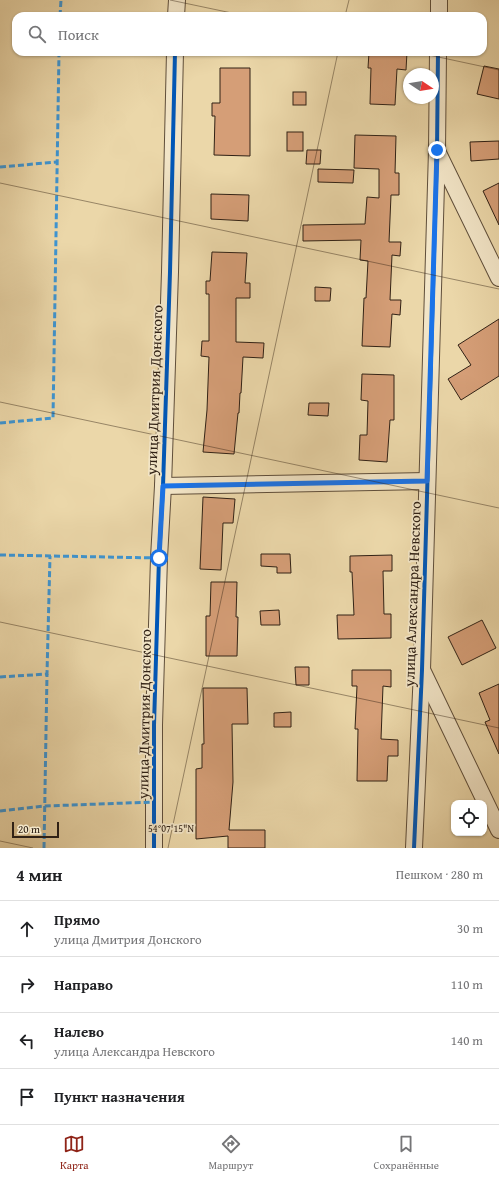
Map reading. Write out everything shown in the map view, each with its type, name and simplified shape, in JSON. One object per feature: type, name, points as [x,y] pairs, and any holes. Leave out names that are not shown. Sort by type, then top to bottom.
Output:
[{"type":"street","points":[[176,0],[176,12]]},
{"type":"street","points":[[438,12],[439,0]]},
{"type":"street","name":"улица Дмитрия Донского","points":[[154,848],[156,661],[170,272],[175,56]]},
{"type":"street","name":"улица Александра Невского","points":[[414,848],[422,670],[437,150],[438,56]]},
{"type":"street","points":[[437,150],[499,278]]},
{"type":"street","points":[[163,486],[427,481]]},
{"type":"street","points":[[422,670],[499,830]]},
{"type":"building","points":[[369,56],[407,56],[406,68],[403,68],[403,70],[397,69],[395,105],[370,104],[371,68],[368,68]]},
{"type":"building","points":[[484,66],[499,69],[499,99],[477,94]]},
{"type":"building","points":[[220,68],[250,68],[250,156],[214,155],[215,116],[212,116],[212,103],[220,103]]},
{"type":"building","points":[[293,92],[306,92],[306,105],[293,105]]},
{"type":"building","points":[[287,132],[303,132],[303,151],[287,151]]},
{"type":"building","points":[[355,135],[396,136],[395,173],[399,173],[399,195],[391,195],[389,242],[401,242],[400,256],[392,255],[390,300],[401,300],[400,315],[392,314],[390,347],[362,346],[364,298],[366,298],[368,261],[360,260],[361,240],[303,241],[303,225],[365,224],[367,197],[379,198],[379,169],[354,168]]},
{"type":"building","points":[[499,141],[499,159],[471,161],[470,142]]},
{"type":"building","points":[[307,150],[321,150],[320,164],[306,164]]},
{"type":"building","points":[[318,169],[354,170],[353,183],[318,182]]},
{"type":"building","points":[[499,183],[499,225],[483,191]]},
{"type":"building","points":[[211,194],[249,195],[248,221],[211,219]]},
{"type":"building","points":[[212,252],[247,253],[245,283],[250,283],[250,298],[236,298],[236,342],[264,343],[263,358],[243,357],[241,393],[234,454],[203,452],[207,410],[209,357],[201,356],[202,341],[209,341],[209,294],[206,294],[206,281],[210,281]]},
{"type":"building","points":[[315,287],[331,288],[330,301],[315,301]]},
{"type":"building","points":[[499,319],[499,376],[461,400],[448,379],[471,365],[458,345]]},
{"type":"building","points":[[362,374],[394,375],[394,420],[390,420],[387,462],[359,460],[360,435],[367,435],[368,401],[361,400]]},
{"type":"building","points":[[309,403],[329,403],[328,416],[308,415]]},
{"type":"building","points":[[203,497],[235,499],[233,523],[223,523],[221,570],[200,569]]},
{"type":"building","points":[[261,554],[290,554],[291,573],[277,573],[277,567],[261,566]]},
{"type":"building","points":[[392,555],[392,571],[383,571],[384,614],[391,614],[391,638],[338,639],[337,615],[354,615],[350,556]]},
{"type":"building","points":[[211,582],[237,582],[237,656],[206,656],[206,616],[210,616]]},
{"type":"building","points":[[279,610],[280,625],[261,625],[260,611]]},
{"type":"building","points":[[482,620],[496,648],[462,665],[448,637]]},
{"type":"building","points":[[295,667],[309,667],[309,685],[296,685]]},
{"type":"building","points":[[352,670],[391,670],[391,687],[383,686],[381,739],[398,740],[398,756],[388,756],[387,781],[357,781],[358,729],[355,729],[357,686],[352,686]]},
{"type":"building","points":[[499,684],[499,754],[485,722],[490,720],[479,693]]},
{"type":"building","points":[[203,688],[247,688],[248,724],[232,724],[233,782],[229,830],[265,830],[265,848],[228,848],[228,836],[196,839],[196,769],[202,768],[202,744],[204,744]]},
{"type":"building","points":[[291,712],[291,727],[274,727],[274,713]]},
{"type":"marked path","points":[[60,12],[61,0]]},
{"type":"marked path","points":[[0,423],[53,418],[59,56]]},
{"type":"marked path","points":[[0,167],[57,162]]},
{"type":"marked path","points":[[0,555],[159,558]]},
{"type":"marked path","points":[[0,677],[47,674],[50,556]]},
{"type":"marked path","points":[[44,848],[47,674]]},
{"type":"marked path","points":[[0,811],[45,806],[154,802]]},
{"type":"cycle path","points":[[154,848],[154,725],[170,272],[175,56]]},
{"type":"cycle path","points":[[414,848],[422,670],[437,150],[438,56]]},
{"type":"route","points":[[159,558],[163,486],[427,481],[437,150]]}]
